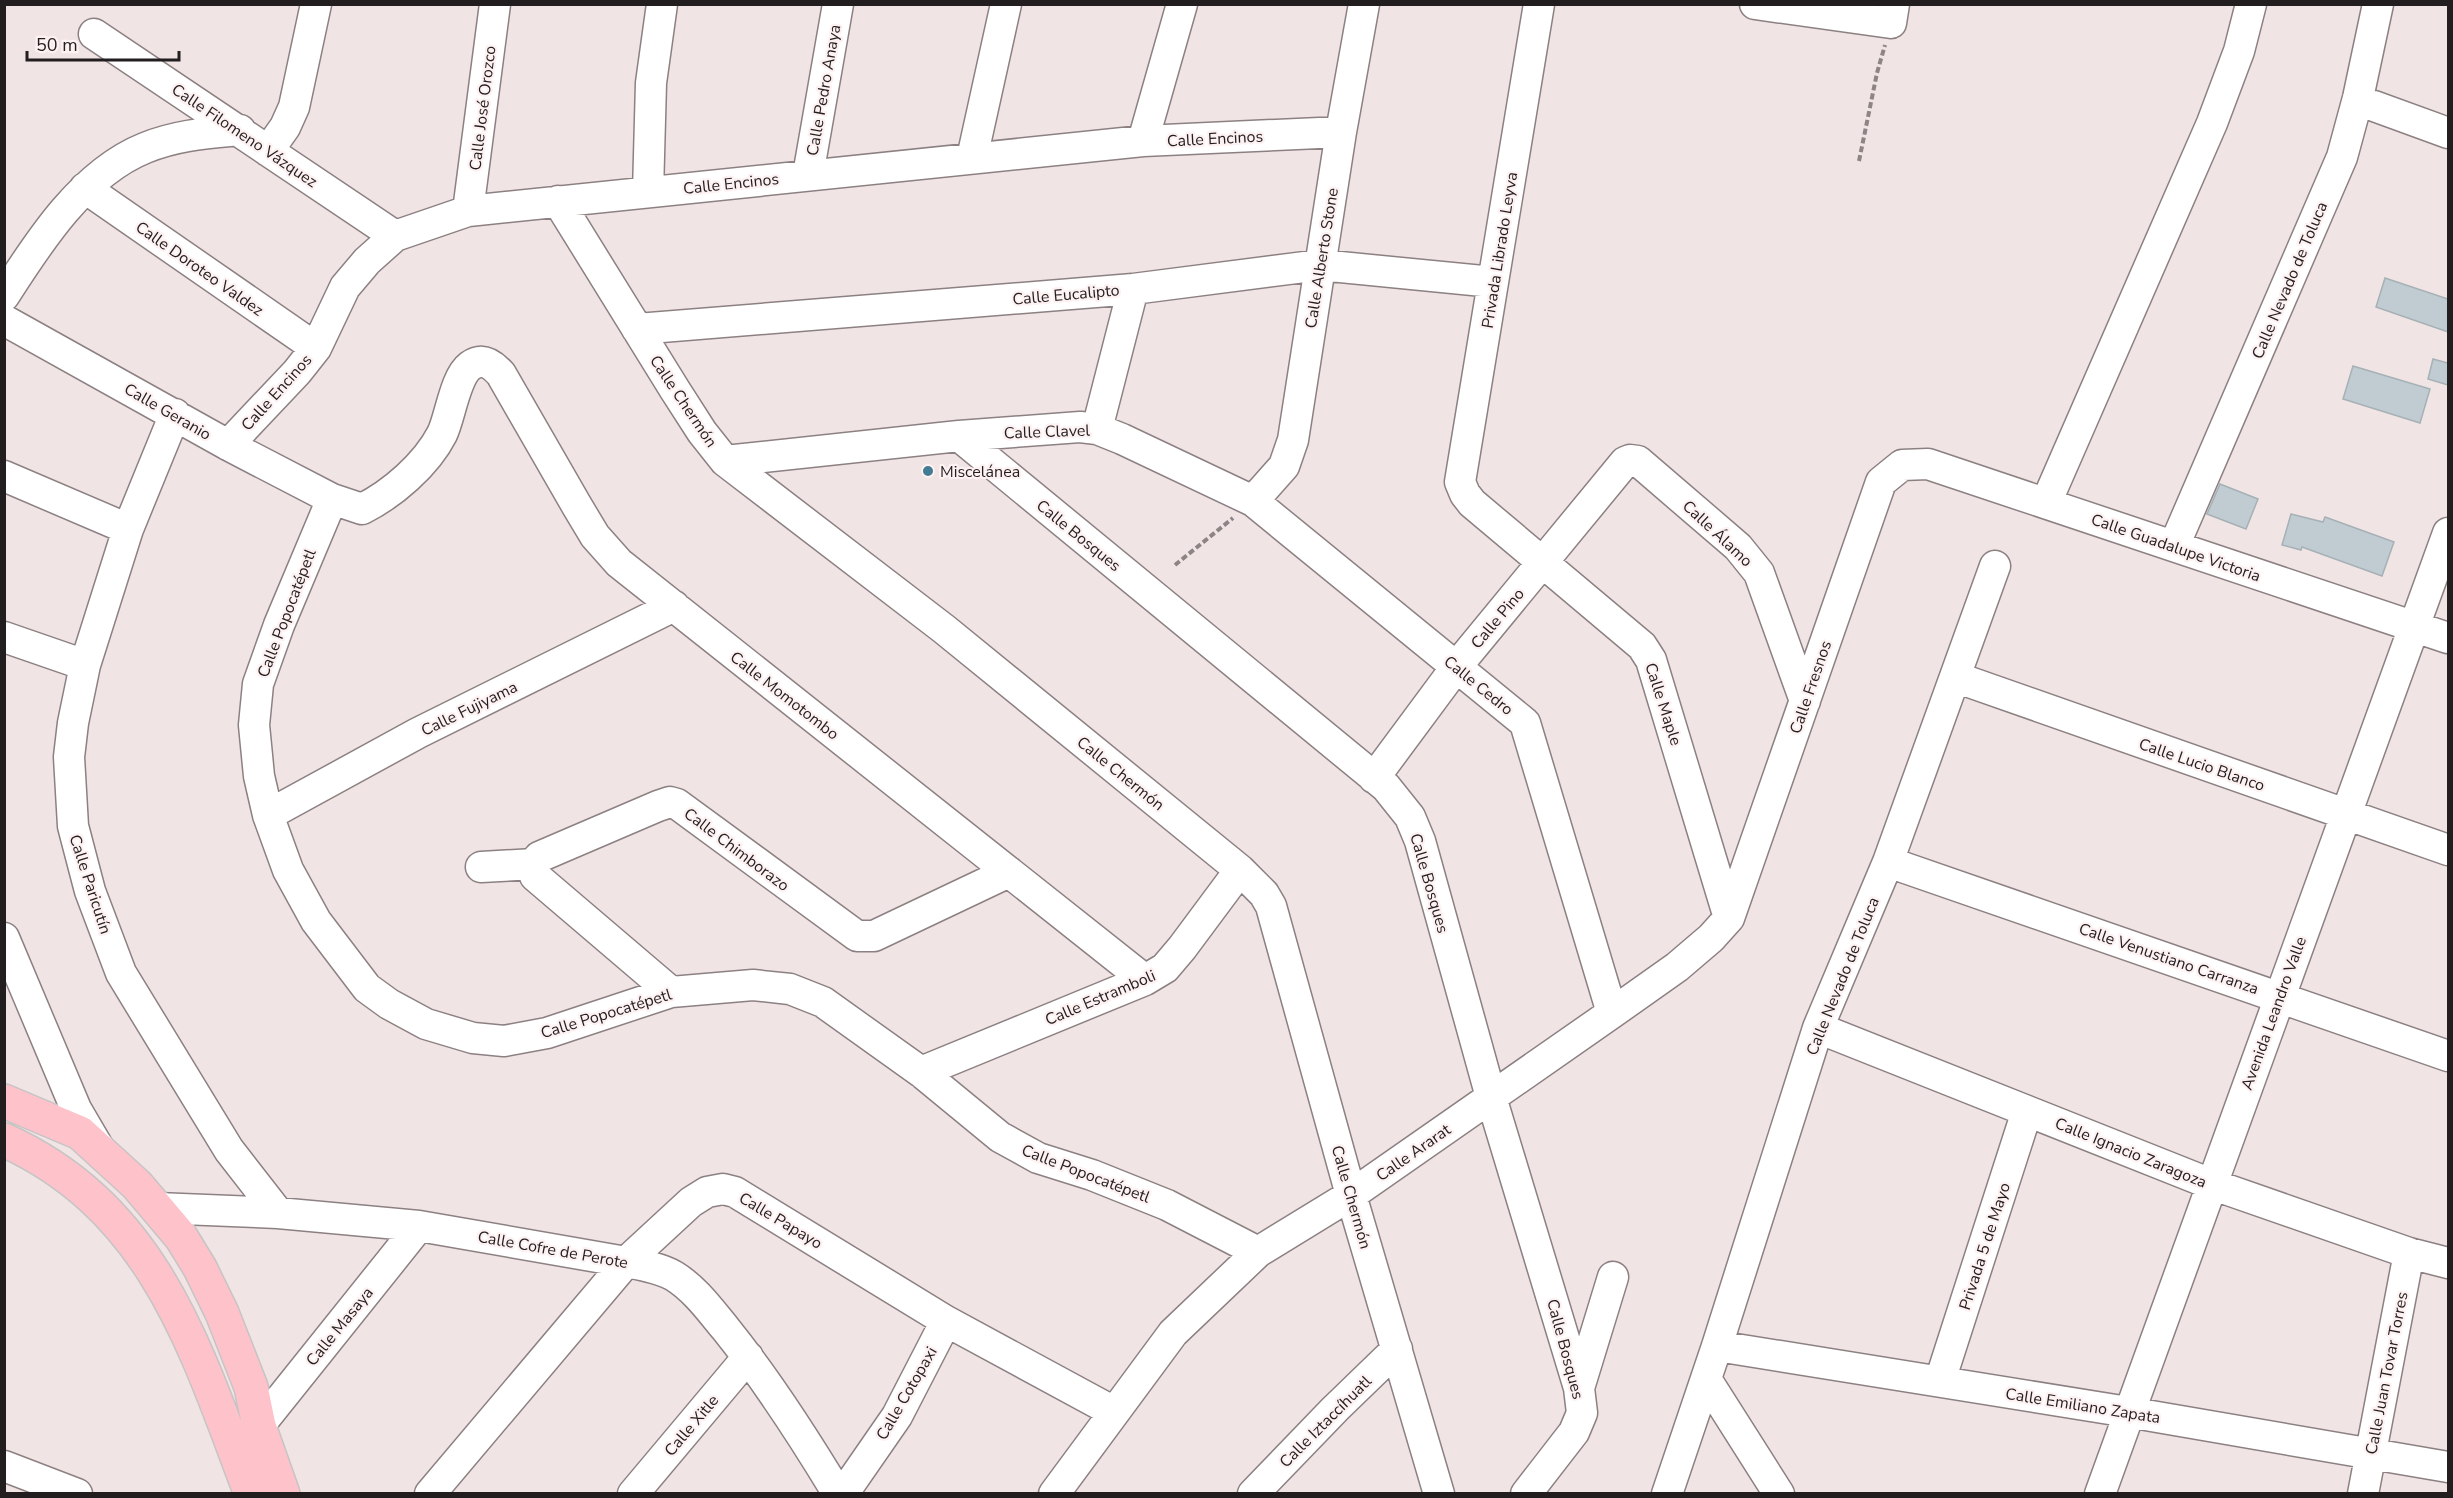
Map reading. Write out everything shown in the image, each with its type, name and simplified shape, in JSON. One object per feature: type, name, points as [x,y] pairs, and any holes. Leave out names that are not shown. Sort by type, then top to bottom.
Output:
[{"type":"main road","points":[[4,1101],[80,1133],[137,1185],[186,1245],[222,1313],[251,1388],[259,1426],[282,1494]]},
{"type":"main road","points":[[4,1140],[55,1166],[103,1209],[145,1255],[163,1284],[194,1346],[252,1494]]},
{"type":"street","points":[[268,151],[285,127],[294,107],[316,4]]},
{"type":"street","name":"Calle José Orozco","points":[[468,211],[495,4]]},
{"type":"street","points":[[648,192],[651,83],[662,4]]},
{"type":"street","name":"Calle Pedro Anaya","points":[[808,175],[838,4]]},
{"type":"street","points":[[972,158],[1006,4]]},
{"type":"street","points":[[1143,141],[1182,4]]},
{"type":"street","name":"Calle Alberto Stone","points":[[1253,501],[1284,466],[1293,440],[1341,132],[1364,4]]},
{"type":"street","name":"Privada Librado Leyva","points":[[1465,494],[1460,482],[1539,4]]},
{"type":"street","points":[[1755,4],[1893,14]]},
{"type":"street","points":[[2046,503],[2212,123],[2239,51],[2251,4]]},
{"type":"street","name":"Calle Nevado de Toluca","points":[[2174,546],[2342,158],[2358,98],[2378,4]]},
{"type":"street","name":"Calle Filomeno Vázquez","points":[[94,34],[395,236]]},
{"type":"street","points":[[2374,106],[2448,133]]},
{"type":"street","points":[[4,296],[31,254],[85,188],[112,166],[145,148],[190,135],[240,130]]},
{"type":"street","name":"Calle Encinos","points":[[228,445],[297,372],[316,348],[345,287],[368,261],[395,236],[468,211],[1143,141],[1341,132]]},
{"type":"street","name":"Calle Doroteo Valdez","points":[[85,188],[316,348]]},
{"type":"street","name":"Calle Chermón","points":[[558,201],[702,432],[725,461],[944,629],[1240,870],[1264,894],[1271,906],[1351,1195],[1439,1494]]},
{"type":"street","name":"Calle Eucalipto","points":[[638,329],[1132,289],[1320,265],[1493,282]]},
{"type":"street","points":[[1097,429],[1132,289]]},
{"type":"street","name":"Calle Geranio","points":[[4,320],[228,445],[332,500]]},
{"type":"street","name":"Calle Momotombo","points":[[332,500],[362,509],[376,502],[417,469],[441,435],[461,380],[469,367],[483,362],[491,363],[501,374],[595,536],[619,563],[1145,980]]},
{"type":"street","name":"Calle Paricutín","points":[[175,414],[128,529],[85,665],[73,723],[69,757],[73,826],[90,891],[122,973],[229,1150],[278,1213]]},
{"type":"street","name":"Calle Clavel","points":[[725,461],[959,436],[1080,427],[1097,429],[1253,501]]},
{"type":"street","name":"Calle Bosques","points":[[959,436],[1374,778],[1399,801],[1410,817],[1420,841],[1491,1097],[1581,1401]]},
{"type":"street","name":"Calle Álamo","points":[[1625,462],[1638,461],[1738,547],[1752,562],[1760,573],[1805,701]]},
{"type":"street","name":"Calle Pino","points":[[1374,778],[1457,666],[1625,462]]},
{"type":"street","name":"Calle Guadalupe Victoria","points":[[1902,465],[1928,464],[2448,638]]},
{"type":"street","name":"Calle Fresnos","points":[[1729,918],[1881,482],[1902,465]]},
{"type":"street","points":[[4,476],[128,529]]},
{"type":"street","name":"Calle Maple","points":[[1465,494],[1472,504],[1642,646],[1651,660],[1729,918]]},
{"type":"street","name":"Calle Popocatépetl","points":[[332,500],[279,624],[258,684],[254,725],[259,776],[268,815],[288,870],[316,921],[367,988],[389,1004],[426,1024],[473,1038],[504,1041],[547,1033],[671,992],[753,985],[790,989],[823,1002],[921,1071],[1000,1137],[1038,1158],[1092,1175],[1167,1205],[1258,1252]]},
{"type":"street","name":"Calle Cedro","points":[[1253,501],[1525,723],[1612,1013]]},
{"type":"street","name":"Avenida Leandro Valle","points":[[2100,1494],[2345,814],[2416,627],[2448,533]]},
{"type":"street","name":"Calle Nevado de Toluca","points":[[1667,1494],[1717,1346],[1818,1028],[1888,862],[1995,566]]},
{"type":"street","name":"Calle Fujiyama","points":[[268,815],[418,733],[674,606]]},
{"type":"street","points":[[4,637],[85,665]]},
{"type":"street","name":"Calle Lucio Blanco","points":[[1955,677],[2448,850]]},
{"type":"street","name":"Calle Chimborazo","points":[[534,864],[539,856],[670,802],[677,804],[857,936],[874,936],[1009,872]]},
{"type":"street","name":"Calle Venustiano Carranza","points":[[1888,862],[2448,1056]]},
{"type":"street","points":[[481,867],[534,864],[535,876],[671,992]]},
{"type":"street","name":"Calle Estramboli","points":[[921,1071],[1145,980],[1165,968],[1240,870]]},
{"type":"street","name":"Calle Ararat","points":[[1054,1494],[1173,1333],[1258,1252],[1351,1195],[1677,967],[1711,938],[1729,918]]},
{"type":"street","points":[[4,938],[76,1109],[100,1150]]},
{"type":"street","name":"Calle Ignacio Zaragoza","points":[[1818,1028],[2211,1184],[2409,1253],[2448,1263]]},
{"type":"street","name":"Privada 5 de Mayo","points":[[1940,1382],[2027,1111]]},
{"type":"street","name":"Calle Papayo","points":[[430,1494],[626,1262],[691,1202],[707,1192],[723,1189],[735,1192],[946,1321],[1114,1412]]},
{"type":"street","name":"Calle Cofre de Perote","points":[[157,1208],[278,1213],[419,1226],[626,1262],[674,1276],[699,1297],[748,1357],[841,1494]]},
{"type":"street","name":"Calle Masaya","points":[[259,1426],[419,1226]]},
{"type":"street","name":"Calle Juan Tovar Torres","points":[[2363,1494],[2409,1253]]},
{"type":"street","points":[[1526,1494],[1574,1432],[1613,1277]]},
{"type":"street","name":"Calle Cotopaxi","points":[[841,1494],[897,1416],[946,1321]]},
{"type":"street","name":"Calle Emiliano Zapata","points":[[1717,1346],[2128,1412],[2448,1467]]},
{"type":"street","name":"Calle Iztaccíhuatl","points":[[1253,1494],[1397,1349]]},
{"type":"street","name":"Calle Xitle","points":[[633,1494],[748,1357]]},
{"type":"street","points":[[1706,1379],[1779,1494]]},
{"type":"street","points":[[4,1466],[76,1493]]},
{"type":"path","points":[[1859,161],[1877,72],[1893,14]]},
{"type":"path","points":[[1175,565],[1253,501]]},
{"type":"building","points":[[2385,278],[2448,299],[2448,332],[2376,307]]},
{"type":"building","points":[[2433,359],[2448,363],[2448,385],[2428,379]]},
{"type":"building","points":[[2353,366],[2430,389],[2420,423],[2343,399]]},
{"type":"building","points":[[2220,484],[2258,499],[2246,529],[2207,514]]},
{"type":"building","points":[[2291,514],[2323,522],[2325,517],[2394,542],[2382,576],[2302,547],[2301,550],[2282,545]]},
{"type":"place","name":"Miscelánea","points":[[928,471]]}]
